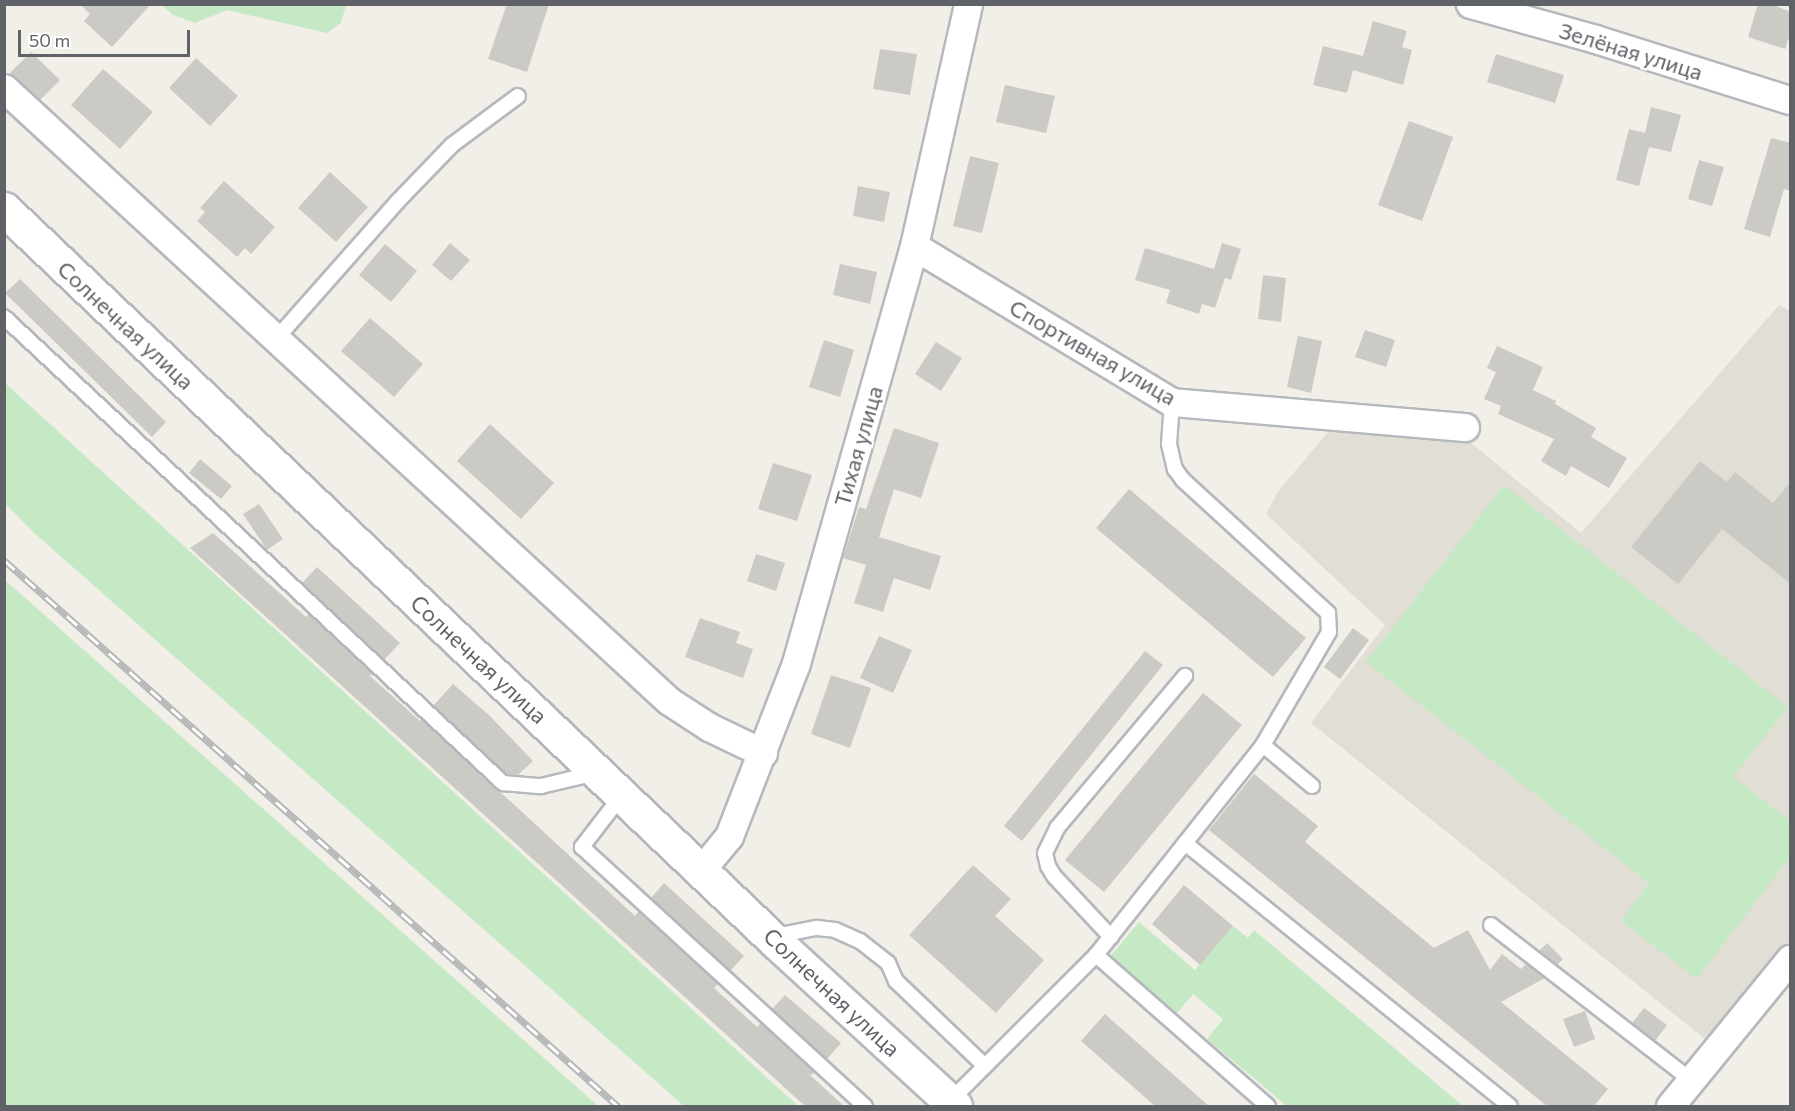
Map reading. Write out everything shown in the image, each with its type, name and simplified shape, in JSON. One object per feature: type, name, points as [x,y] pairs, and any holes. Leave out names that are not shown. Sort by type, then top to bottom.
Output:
[{"type":"street","name":"Тихая улица","points":[[701,870],[729,836],[796,663],[914,246],[968,4]]},
{"type":"street","name":"Зелёная улица","points":[[1470,4],[1595,39],[1791,100]]},
{"type":"street","points":[[4,88],[669,701],[709,727],[763,753]]},
{"type":"street","name":"Солнечная улица","points":[[4,209],[776,942],[952,1104]]},
{"type":"street","name":"Спортивная улица","points":[[914,246],[1172,402],[1465,427]]},
{"type":"street","points":[[1670,1107],[1791,959]]},
{"type":"lane","points":[[276,339],[398,201],[452,146],[518,96]]},
{"type":"lane","points":[[4,317],[503,783],[541,786],[598,772]]},
{"type":"lane","points":[[952,1104],[986,1066],[1096,956],[1263,745],[1329,632],[1328,612],[1183,480],[1175,469],[1169,444],[1172,402]]},
{"type":"lane","points":[[1111,937],[1054,876],[1048,866],[1045,853],[1057,828],[1185,676]]},
{"type":"lane","points":[[1263,745],[1312,786]]},
{"type":"lane","points":[[622,795],[582,847],[865,1107]]},
{"type":"lane","points":[[1185,843],[1510,1107]]},
{"type":"lane","points":[[1491,925],[1691,1080]]},
{"type":"lane","points":[[776,942],[785,934],[817,928],[835,930],[860,941],[888,963],[896,981],[986,1066]]},
{"type":"lane","points":[[1096,956],[1268,1107]]},
{"type":"shaded area","points":[[1779,305],[1790,311],[1790,941],[1710,1043],[1311,723],[1385,625],[1266,514],[1279,490],[1329,431],[1471,443],[1581,533]]},
{"type":"green space","points":[[162,5],[346,5],[341,23],[327,33],[227,10],[195,23],[173,15]]},
{"type":"green space","points":[[5,383],[798,1106],[684,1106],[32,531],[5,503]]},
{"type":"green space","points":[[1504,485],[1788,707],[1733,777],[1790,821],[1790,857],[1697,979],[1621,921],[1649,883],[1366,662]]},
{"type":"green space","points":[[5,580],[598,1106],[5,1106]]},
{"type":"green space","points":[[1139,922],[1195,970],[1233,926],[1248,938],[1254,930],[1463,1106],[1287,1106],[1207,1039],[1223,1019],[1193,994],[1177,1013],[1110,957]]},
{"type":"building","points":[[80,4],[151,4],[112,47],[84,21],[90,14]]},
{"type":"building","points":[[507,4],[549,4],[527,72],[488,59]]},
{"type":"building","points":[[1758,4],[1770,4],[1791,12],[1791,32],[1785,49],[1748,37]]},
{"type":"building","points":[[1373,21],[1407,31],[1402,47],[1412,50],[1403,85],[1353,70],[1347,93],[1313,85],[1323,46],[1363,56]]},
{"type":"building","points":[[880,49],[917,54],[910,95],[873,89]]},
{"type":"building","points":[[31,52],[60,80],[40,100],[10,73]]},
{"type":"building","points":[[1496,54],[1564,75],[1555,103],[1487,82]]},
{"type":"building","points":[[196,58],[238,96],[210,126],[169,88]]},
{"type":"building","points":[[103,69],[153,112],[120,149],[71,105]]},
{"type":"building","points":[[1005,85],[1055,96],[1046,133],[996,122]]},
{"type":"building","points":[[1651,107],[1681,115],[1671,152],[1649,147],[1639,186],[1616,180],[1629,129],[1645,133]]},
{"type":"building","points":[[1409,121],[1453,137],[1422,221],[1378,205]]},
{"type":"building","points":[[1771,138],[1791,143],[1791,191],[1784,189],[1770,237],[1744,229]]},
{"type":"building","points":[[970,156],[999,163],[982,233],[953,226]]},
{"type":"building","points":[[1699,160],[1724,167],[1712,206],[1688,199]]},
{"type":"building","points":[[330,172],[368,207],[336,242],[298,208]]},
{"type":"building","points":[[224,181],[275,227],[251,254],[245,248],[237,257],[197,221],[205,212],[200,208]]},
{"type":"building","points":[[858,186],[890,192],[884,222],[853,216]]},
{"type":"building","points":[[450,243],[470,260],[451,281],[432,265]]},
{"type":"building","points":[[1222,243],[1241,249],[1231,280],[1225,278],[1215,308],[1202,304],[1199,314],[1166,303],[1170,290],[1135,280],[1145,248],[1214,269]]},
{"type":"building","points":[[385,244],[417,271],[391,302],[359,275]]},
{"type":"building","points":[[840,264],[877,272],[870,304],[833,295]]},
{"type":"building","points":[[1263,275],[1286,278],[1281,322],[1258,319]]},
{"type":"building","points":[[20,279],[166,422],[152,437],[5,293]]},
{"type":"building","points":[[370,318],[423,364],[394,397],[341,351]]},
{"type":"building","points":[[1365,330],[1395,340],[1386,367],[1355,357]]},
{"type":"building","points":[[1298,336],[1322,341],[1311,393],[1287,387]]},
{"type":"building","points":[[824,340],[854,350],[840,397],[809,387]]},
{"type":"building","points":[[936,342],[962,358],[941,391],[915,374]]},
{"type":"building","points":[[1497,346],[1543,367],[1533,390],[1556,401],[1555,404],[1596,428],[1591,437],[1627,458],[1609,488],[1571,466],[1566,476],[1541,461],[1554,439],[1498,414],[1501,406],[1484,399],[1496,372],[1487,368]]},
{"type":"building","points":[[490,424],[554,483],[521,519],[457,461]]},
{"type":"building","points":[[894,428],[939,443],[921,498],[894,489],[879,537],[941,556],[930,590],[894,578],[883,612],[854,603],[866,565],[843,558],[859,507],[866,509]]},
{"type":"building","points":[[200,459],[232,486],[221,499],[189,473]]},
{"type":"building","points":[[1700,461],[1727,482],[1735,472],[1773,503],[1791,481],[1791,584],[1722,529],[1678,584],[1631,547]]},
{"type":"building","points":[[773,463],[812,475],[797,521],[758,509]]},
{"type":"building","points":[[1129,489],[1306,638],[1273,677],[1096,528]]},
{"type":"building","points":[[259,504],[283,539],[267,550],[243,514]]},
{"type":"building","points":[[213,533],[306,617],[309,614],[372,673],[370,676],[420,721],[421,719],[635,916],[639,911],[718,984],[714,988],[757,1027],[761,1023],[815,1073],[810,1075],[845,1107],[806,1107],[190,548]]},
{"type":"building","points":[[756,554],[785,563],[776,591],[747,581]]},
{"type":"building","points":[[317,567],[400,643],[384,660],[302,583]]},
{"type":"building","points":[[700,618],[740,632],[736,643],[753,649],[743,678],[685,657]]},
{"type":"building","points":[[1353,628],[1369,640],[1340,679],[1324,667]]},
{"type":"building","points":[[879,636],[912,650],[893,693],[860,678]]},
{"type":"building","points":[[1145,651],[1163,665],[1022,841],[1004,826]]},
{"type":"building","points":[[831,675],[871,688],[850,748],[811,734]]},
{"type":"building","points":[[453,684],[490,716],[533,761],[518,775],[507,774],[433,706]]},
{"type":"building","points":[[1203,693],[1242,725],[1104,892],[1065,860]]},
{"type":"building","points":[[1254,774],[1318,826],[1305,842],[1434,948],[1468,930],[1490,970],[1502,954],[1521,969],[1526,964],[1545,978],[1501,1002],[1608,1089],[1593,1107],[1548,1107],[1209,830]]},
{"type":"building","points":[[973,865],[1011,899],[995,916],[1044,960],[996,1013],[909,935]]},
{"type":"building","points":[[664,883],[744,956],[730,971],[651,898]]},
{"type":"building","points":[[1184,885],[1233,926],[1200,965],[1152,924]]},
{"type":"building","points":[[1547,943],[1563,959],[1557,965],[1539,951]]},
{"type":"building","points":[[785,995],[841,1043],[827,1059],[772,1009]]},
{"type":"building","points":[[1644,1008],[1667,1025],[1655,1041],[1632,1023]]},
{"type":"building","points":[[1585,1011],[1595,1039],[1574,1047],[1563,1019]]},
{"type":"building","points":[[1105,1014],[1210,1107],[1156,1107],[1081,1041]]},
{"type":"railway","points":[[4,560],[618,1106]]}]
